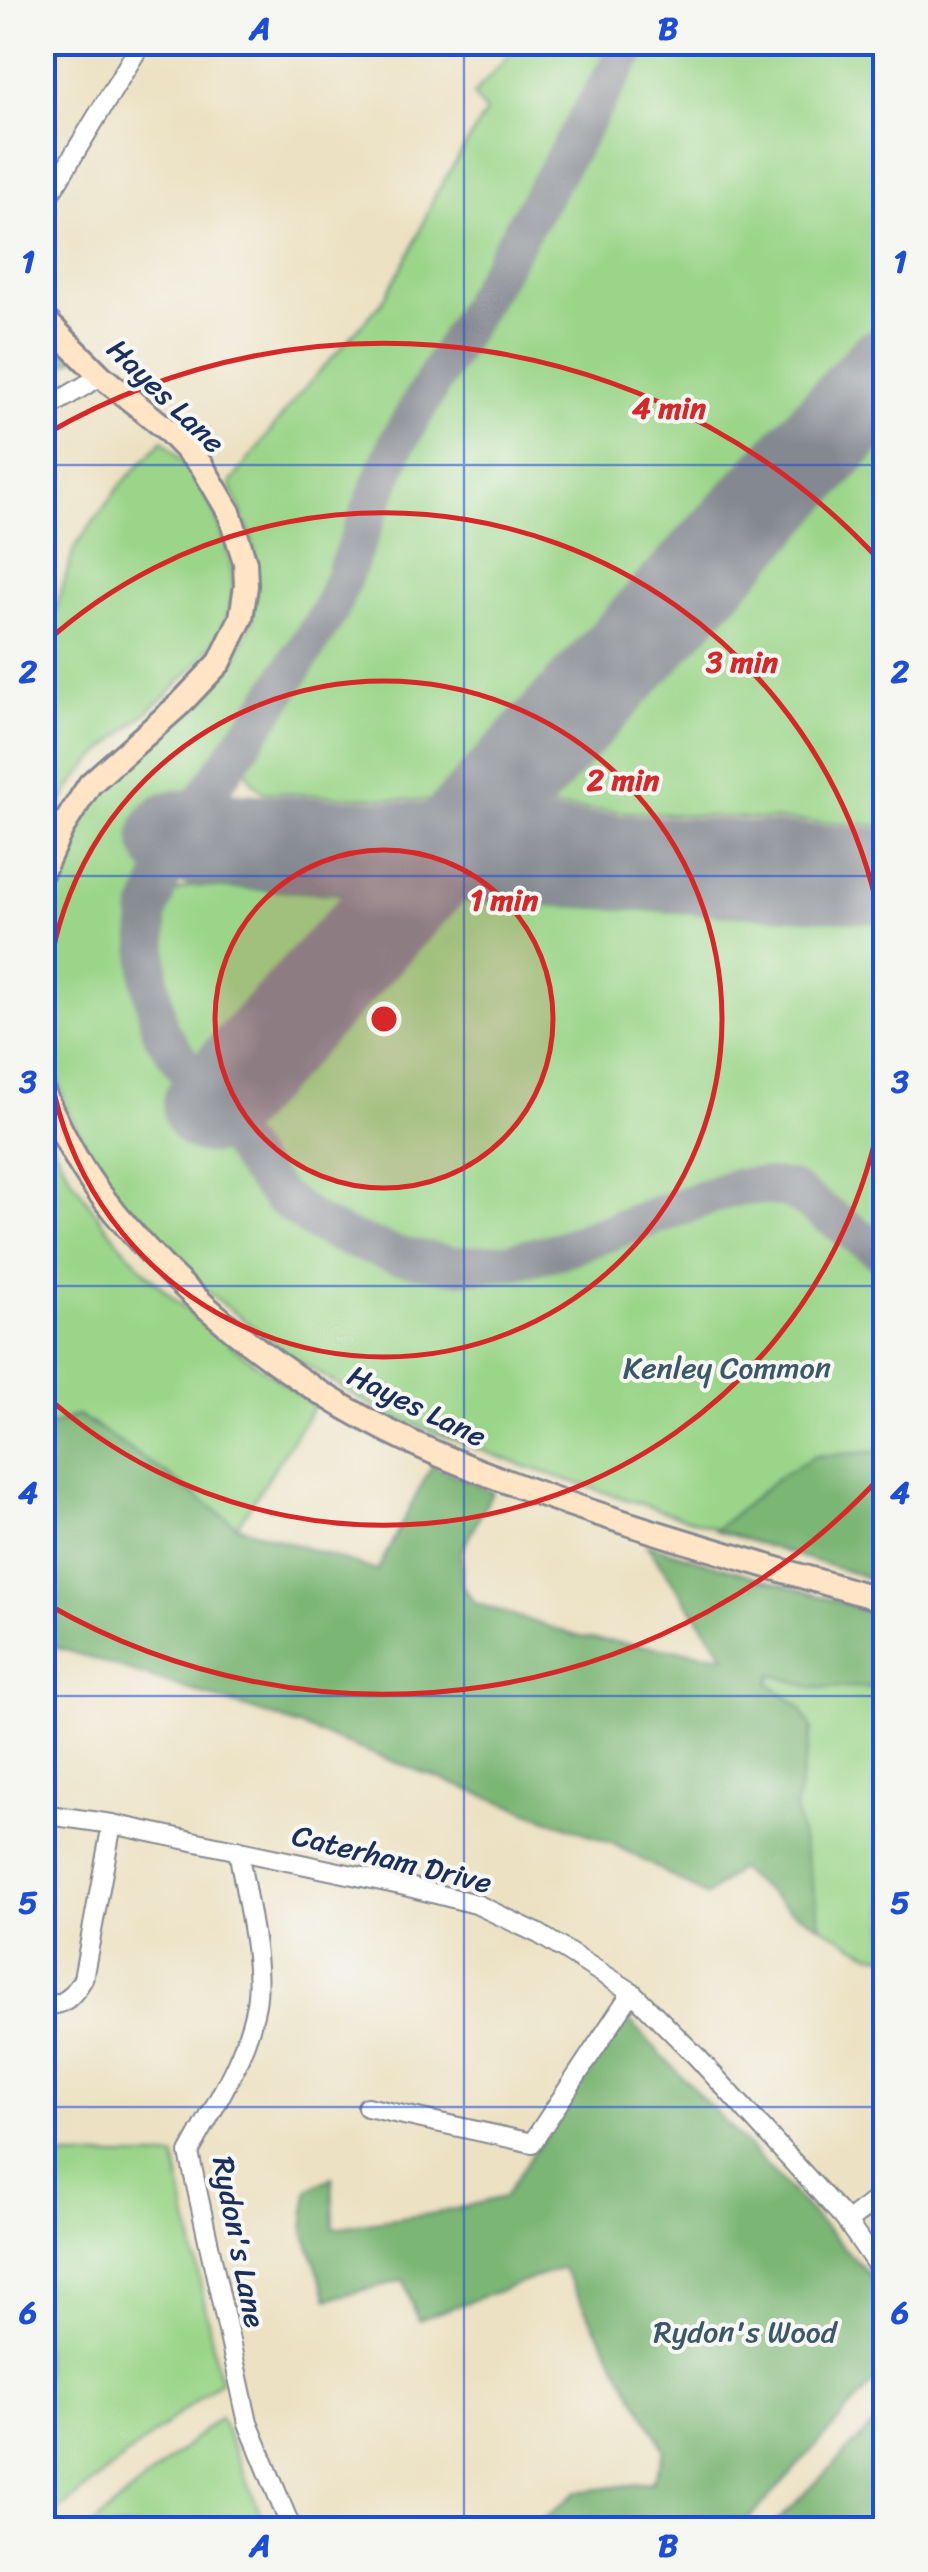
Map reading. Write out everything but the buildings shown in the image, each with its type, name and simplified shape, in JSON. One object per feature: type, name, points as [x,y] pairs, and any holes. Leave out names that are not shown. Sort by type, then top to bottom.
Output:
[{"type":"street","points":[[42,207],[142,42]]},
{"type":"street","name":"Hayes Lane","points":[[42,317],[202,466],[229,512],[245,562],[246,586],[241,618],[220,662],[180,704],[90,784],[62,828],[42,872]]},
{"type":"street","points":[[42,411],[101,376]]},
{"type":"street","name":"Hayes Lane","points":[[42,1090],[65,1139],[95,1188],[144,1246],[193,1296],[330,1399],[438,1454],[522,1486],[886,1601]]},
{"type":"street","name":"Caterham Drive","points":[[42,1814],[238,1850],[476,1904],[538,1934],[632,1992],[698,2058],[847,2222],[884,2274]]},
{"type":"street","points":[[42,2004],[52,2006],[71,1999],[83,1979],[112,1824]]},
{"type":"street","name":"Rydon's Lane","points":[[238,1850],[254,1952],[257,2002],[238,2061],[189,2153],[248,2422],[292,2530]]},
{"type":"street","points":[[367,2107],[532,2143],[632,1992]]},
{"type":"street","points":[[847,2222],[886,2192]]},
{"type":"green space","name":"Kenley Common","points":[[520,43],[618,43],[390,437],[322,605],[179,810],[155,860],[140,912],[140,977],[152,1036],[247,1173],[273,1202],[345,1247],[394,1263],[452,1273],[511,1271],[564,1260],[732,1198],[761,1196],[791,1200],[885,1264],[885,1583],[518,1464],[382,1412],[291,1356],[209,1293],[151,1240],[109,1186],[69,1113],[43,1038],[43,916],[56,873],[76,832],[108,783],[209,694],[237,656],[253,619],[257,583],[254,546],[230,484],[296,398],[382,302],[413,247],[434,197],[486,112],[473,95]]},
{"type":"green space","points":[[646,43],[885,43],[885,826],[264,792],[252,781],[247,769],[254,741],[343,617],[414,440]]},
{"type":"green space","points":[[43,329],[75,359],[55,369],[65,387],[43,401]]},
{"type":"green space","points":[[163,440],[200,487],[220,528],[233,576],[227,615],[214,640],[175,687],[79,776],[43,839],[43,650],[75,547],[120,486]]},
{"type":"green space","points":[[190,886],[885,923],[885,1235],[800,1176],[757,1173],[726,1175],[521,1248],[462,1254],[411,1246],[352,1229],[304,1200],[277,1173],[247,1138],[173,1029],[159,958],[163,906],[175,892]]},
{"type":"green space","points":[[42,1125],[90,1205],[150,1276],[208,1328],[314,1406],[237,1526],[78,1415],[50,1426],[43,1434]]},
{"type":"green space","points":[[78,1415],[237,1526],[377,1571],[432,1465],[492,1492],[461,1552],[462,1585],[475,1603],[583,1638],[725,1656],[646,1544],[885,1616],[885,1692],[867,1687],[813,1688],[772,1674],[769,1683],[800,1707],[812,1729],[795,1808],[822,1926],[788,1908],[738,1869],[707,1896],[614,1844],[272,1716],[43,1643],[43,1434],[50,1426]]},
{"type":"green space","points":[[885,1451],[885,1583],[715,1530],[779,1477],[815,1456]]},
{"type":"green space","points":[[646,1544],[885,1616],[885,1956],[871,1954],[788,1908],[726,1656]]},
{"type":"green space","name":"Rydon's Wood","points":[[625,2016],[881,2287],[885,2285],[885,2370],[749,2519],[724,2530],[531,2529],[577,2492],[652,2482],[665,2450],[562,2268],[418,2320],[404,2280],[328,2299],[304,2231],[308,2190],[332,2177],[334,2228],[443,2212],[504,2197]]},
{"type":"green space","points":[[43,2157],[175,2157],[220,2381],[43,2523]]},
{"type":"green space","points":[[885,2413],[885,2529],[770,2529]]},
{"type":"green space","points":[[220,2417],[267,2529],[88,2529]]},
{"type":"taxiway","points":[[632,42],[397,443],[330,610],[177,837],[148,915],[150,980],[160,1031],[253,1166],[279,1196],[317,1224],[396,1255],[455,1265],[508,1262],[560,1250],[732,1188],[760,1186],[790,1189],[886,1255]]},
{"type":"runway","points":[[210,1107],[886,374]]},
{"type":"runway","points":[[177,837],[886,876]]}]
